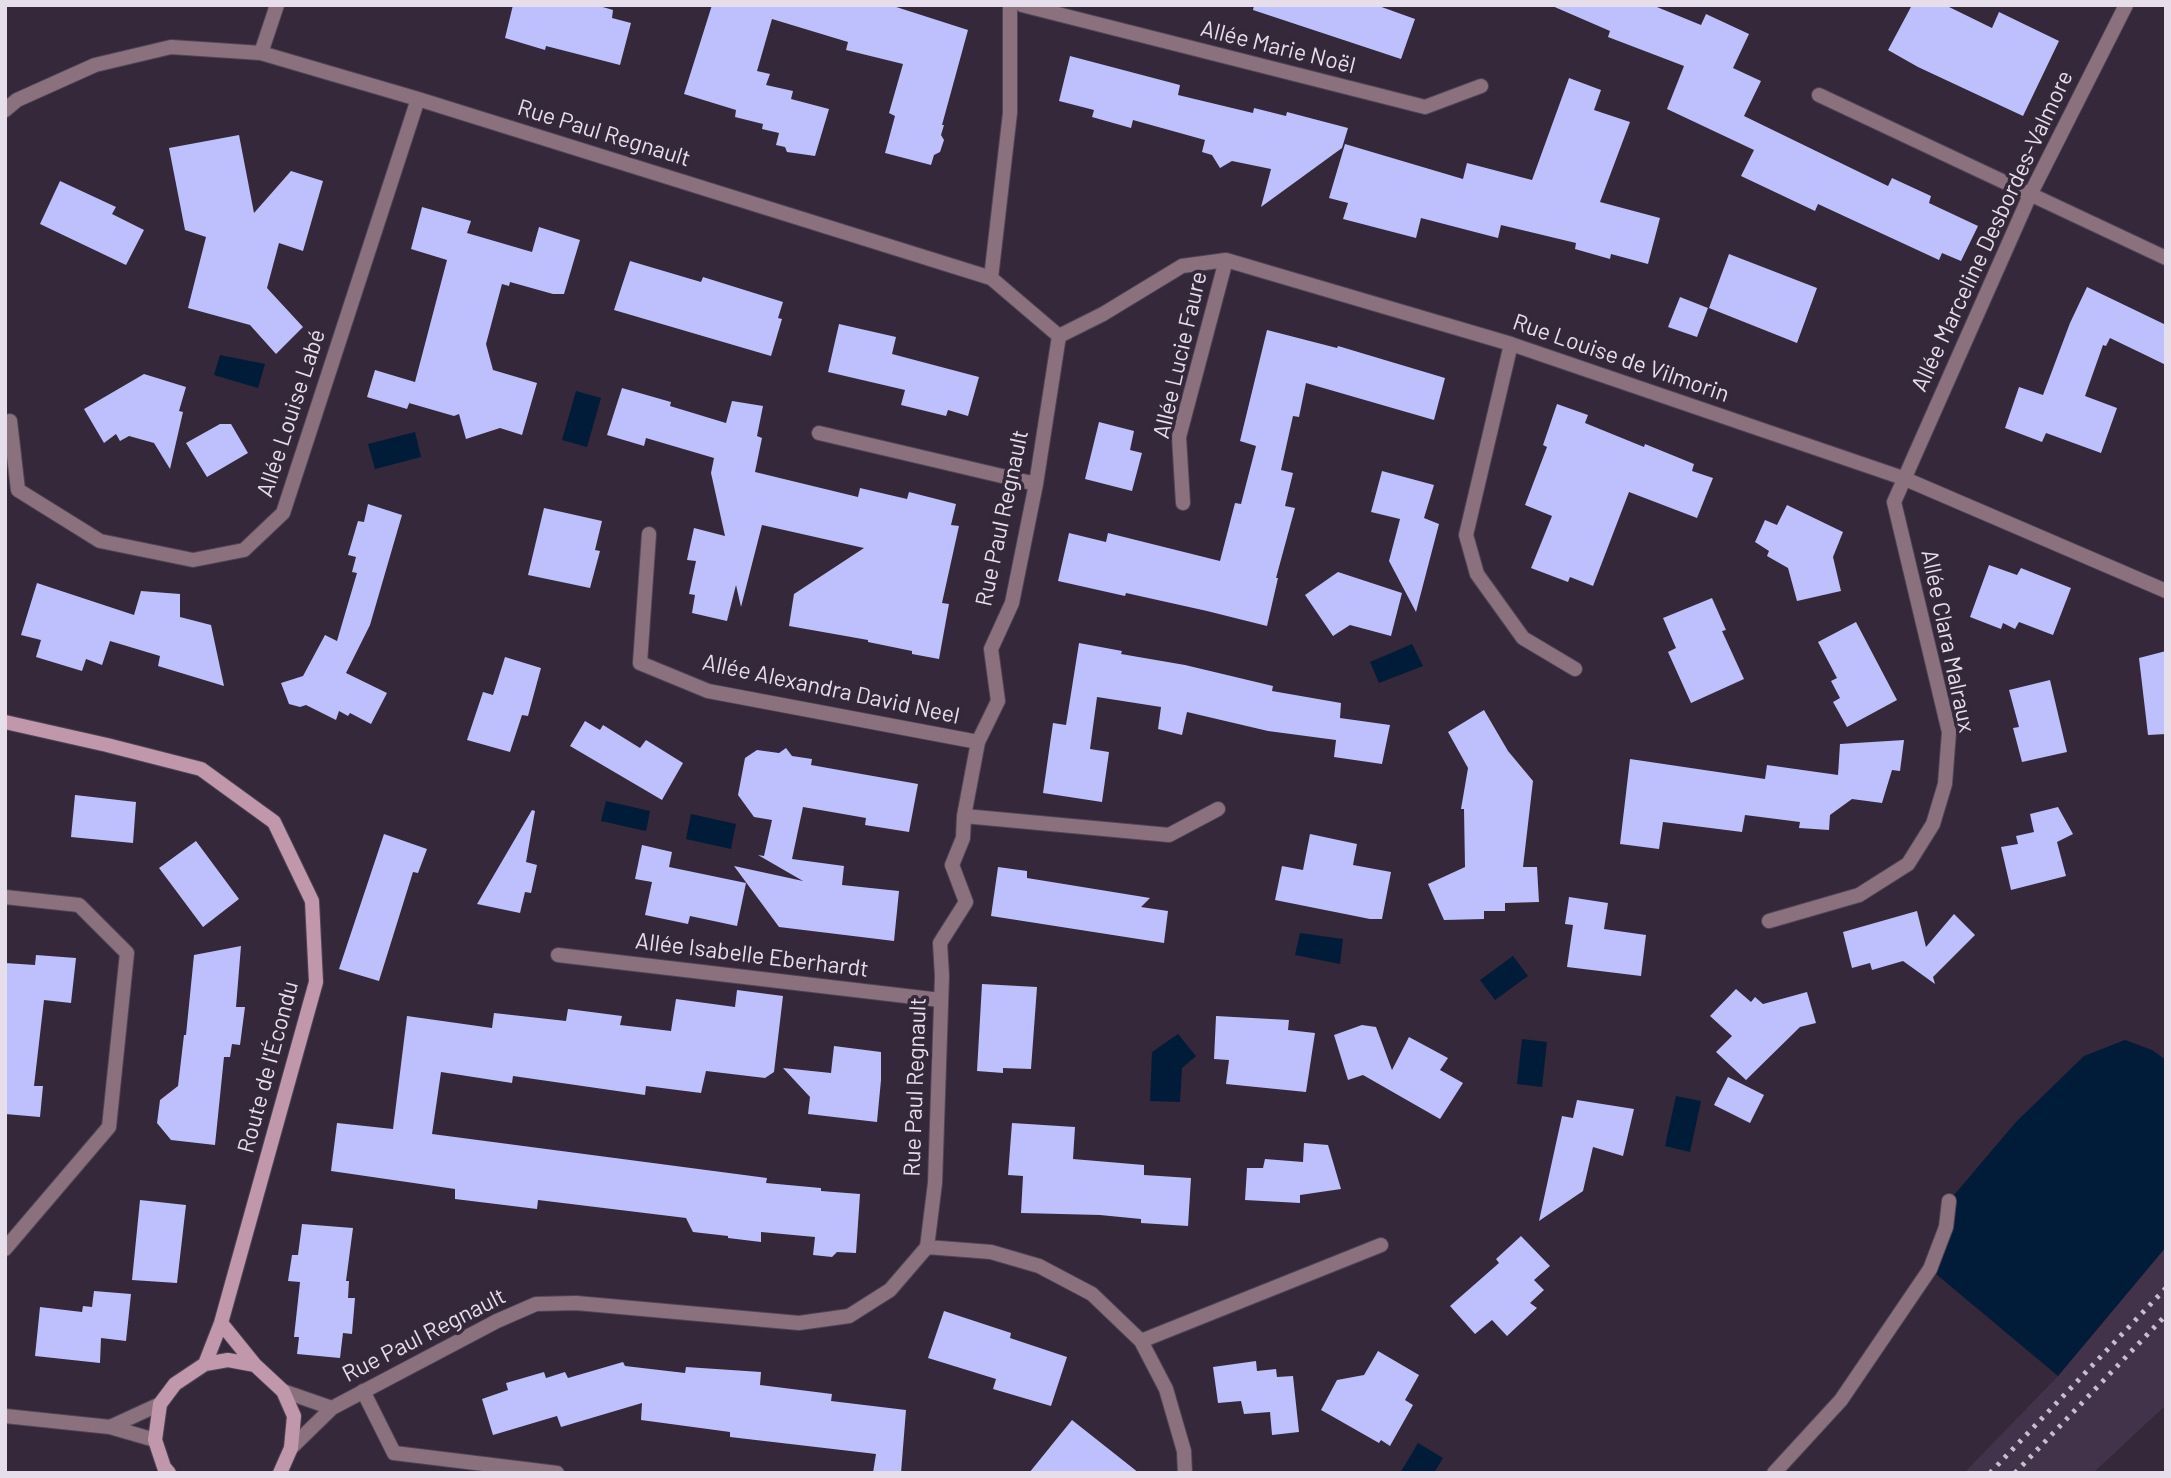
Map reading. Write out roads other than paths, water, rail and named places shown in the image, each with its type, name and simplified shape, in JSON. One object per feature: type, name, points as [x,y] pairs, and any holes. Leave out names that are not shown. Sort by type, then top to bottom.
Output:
[{"type":"street","points":[[261,53],[277,5]]},
{"type":"street","points":[[991,278],[1010,113],[1010,5]]},
{"type":"street","name":"Allée Marie Noël","points":[[1021,5],[1425,107],[1481,86]]},
{"type":"street","name":"Allée Marceline Desbordes-Valmore","points":[[1903,478],[2030,195],[2126,5]]},
{"type":"street","name":"Rue Paul Regnault","points":[[5,110],[18,100],[95,65],[171,47],[261,53],[418,99],[991,278],[1059,336],[1036,484],[1012,603],[991,649],[998,701],[978,742],[962,838],[953,865],[966,902],[940,943],[943,976],[935,1183],[927,1248],[890,1290],[849,1316],[799,1323],[576,1303],[536,1304],[497,1321],[332,1408],[292,1448]]},
{"type":"street","points":[[1819,95],[2166,258]]},
{"type":"street","name":"Allée Louise Labé","points":[[10,421],[18,490],[100,541],[193,560],[244,550],[283,513],[418,99]]},
{"type":"street","name":"Rue Louise de Vilmorin","points":[[1059,336],[1103,314],[1182,266],[1226,260],[1511,344],[1903,478],[2166,591]]},
{"type":"street","name":"Allée Lucie Faure","points":[[1183,503],[1179,437],[1226,260]]},
{"type":"street","points":[[1511,344],[1466,535],[1477,574],[1523,638],[1575,669]]},
{"type":"street","points":[[819,433],[1036,484]]},
{"type":"street","name":"Allée Clara Malraux","points":[[1769,921],[1860,895],[1908,864],[1933,824],[1945,784],[1949,732],[1894,502],[1903,478]]},
{"type":"street","name":"Allée Alexandra David Neel","points":[[649,534],[640,663],[708,691],[978,742]]},
{"type":"street","name":"Route de l'Écondu","points":[[5,722],[201,769],[274,821],[312,901],[316,982],[220,1323],[205,1364]]},
{"type":"street","points":[[964,816],[1169,835],[1218,809]]},
{"type":"street","points":[[5,897],[79,905],[127,953],[109,1127],[5,1249]]},
{"type":"street","name":"Allée Isabelle Eberhardt","points":[[558,955],[940,1000]]},
{"type":"street","points":[[1774,1473],[1841,1400],[1930,1269],[1946,1227],[1949,1201]]},
{"type":"street","points":[[1141,1341],[1381,1245]]},
{"type":"street","points":[[927,1248],[991,1252],[1039,1266],[1092,1294],[1141,1341],[1166,1389],[1184,1451],[1185,1473]]},
{"type":"street","points":[[220,1323],[255,1365],[283,1391],[294,1416],[292,1448],[280,1473]]},
{"type":"street","points":[[110,1427],[160,1404],[175,1384],[205,1364],[228,1360],[255,1365]]},
{"type":"street","name":"Rue Paul Regnault","points":[[283,1391],[332,1408]]},
{"type":"street","points":[[363,1391],[394,1453],[557,1473]]},
{"type":"street","points":[[160,1404],[155,1440],[164,1467],[169,1473]]},
{"type":"street","points":[[5,1416],[110,1427],[155,1440]]},
{"type":"water","points":[[220,355],[265,364],[258,388],[214,375]]},
{"type":"water","points":[[576,391],[601,398],[587,447],[562,440]]},
{"type":"water","points":[[415,432],[421,457],[375,469],[368,444]]},
{"type":"water","points":[[1412,644],[1423,666],[1379,683],[1370,662]]},
{"type":"water","points":[[606,801],[650,811],[646,831],[601,821]]},
{"type":"water","points":[[691,814],[736,824],[731,849],[686,839]]},
{"type":"water","points":[[1300,933],[1343,939],[1340,964],[1295,955]]},
{"type":"water","points":[[1513,956],[1528,976],[1495,1000],[1480,980]]},
{"type":"water","points":[[1178,1034],[1196,1056],[1182,1068],[1180,1102],[1150,1101],[1152,1052]]},
{"type":"water","points":[[1522,1039],[1547,1042],[1542,1087],[1517,1084]]},
{"type":"water","points":[[2125,1040],[2152,1050],[2166,1060],[2166,1247],[2058,1376],[1930,1269],[1949,1201],[2016,1122],[2084,1056]]},
{"type":"water","points":[[1676,1096],[1701,1101],[1690,1152],[1665,1146]]},
{"type":"water","points":[[1418,1443],[1443,1458],[1434,1473],[1400,1473]]},
{"type":"railway","points":[[1990,1473],[2166,1288]]},
{"type":"railway","points":[[2015,1473],[2166,1315]]}]
